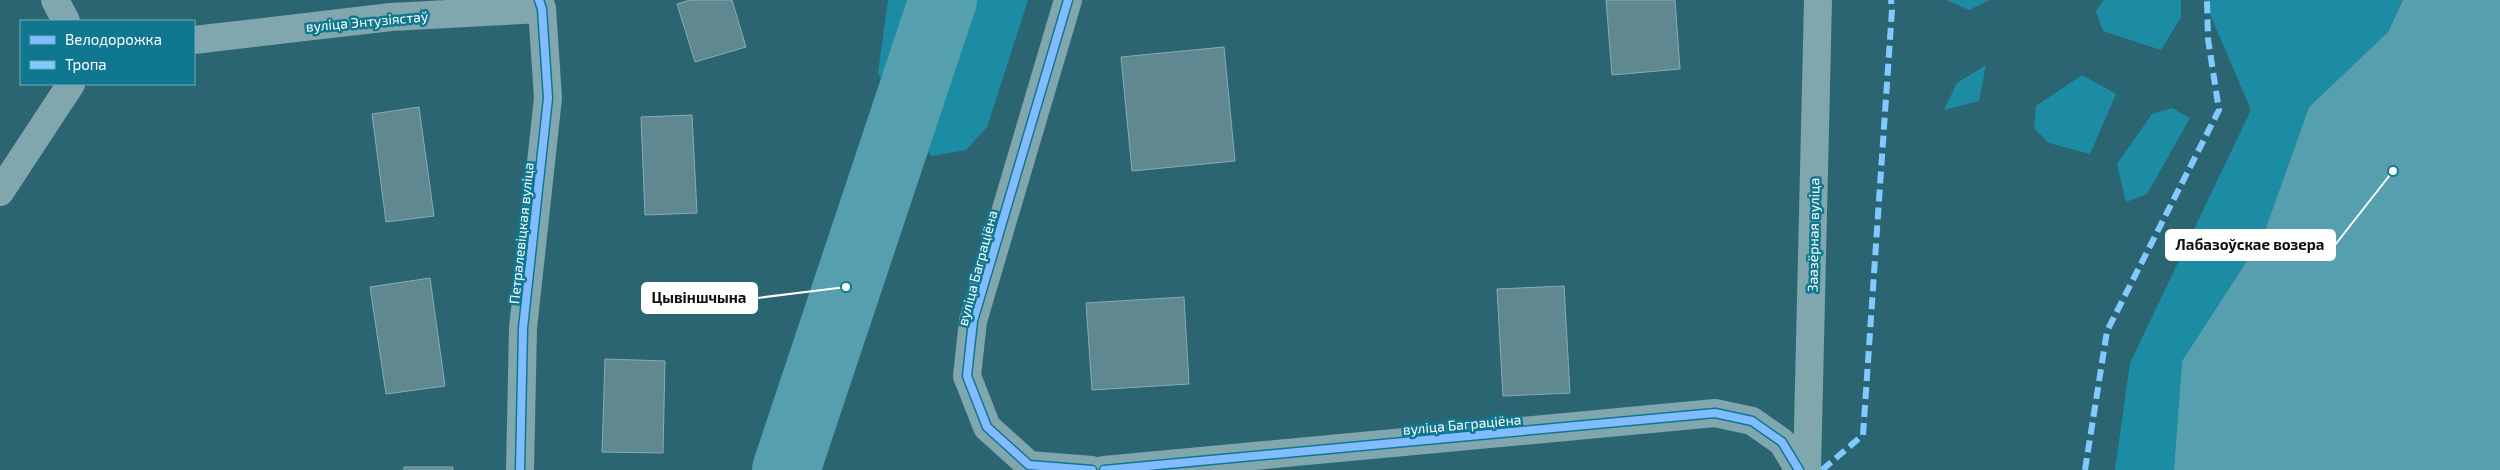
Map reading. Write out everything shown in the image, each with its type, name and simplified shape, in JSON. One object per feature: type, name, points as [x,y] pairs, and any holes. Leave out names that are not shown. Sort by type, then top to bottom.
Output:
[{"type":"street","points":[[55,0],[65,20]]},
{"type":"street","name":"вуліца Баграціёна","points":[[1068,0],[973,321],[967,376],[987,427],[1029,465],[1092,470]]},
{"type":"street","name":"Заазёрная вуліца","points":[[1807,470],[1818,0]]},
{"type":"street","name":"вуліца Энтузіястаў","points":[[195,40],[391,17],[540,5]]},
{"type":"street","name":"Петралевіцкая вуліца","points":[[520,470],[523,328],[548,98],[540,5]]},
{"type":"street","points":[[0,192],[70,85]]},
{"type":"street","name":"вуліца Баграціёна","points":[[1104,470],[1714,413],[1752,422],[1782,442],[1798,470]]},
{"type":"shaded area","points":[[888,0],[1028,0],[987,127],[966,150],[931,156],[878,73]]},
{"type":"shaded area","points":[[1946,0],[1989,0],[1969,10]]},
{"type":"shaded area","points":[[2104,0],[2181,0],[2181,17],[2161,50],[2103,31],[2096,11]]},
{"type":"shaded area","points":[[2204,0],[2403,0],[2388,32],[2309,107],[2263,236],[2182,361],[2174,470],[2115,470],[2130,363],[2251,110]]},
{"type":"shaded area","points":[[2403,0],[2500,0],[2500,470],[2174,470],[2182,361],[2263,236],[2309,107],[2388,32]]},
{"type":"shaded area","points":[[1986,65],[1979,101],[1944,110],[1957,83]]},
{"type":"shaded area","points":[[2082,75],[2116,94],[2090,154],[2049,143],[2034,128],[2036,106]]},
{"type":"shaded area","points":[[2172,108],[2190,118],[2147,194],[2126,202],[2117,164],[2152,114]]},
{"type":"building","points":[[690,0],[732,0],[746,47],[695,62],[677,4]]},
{"type":"building","points":[[1606,0],[1675,0],[1680,69],[1612,75]]},
{"type":"building","points":[[1224,47],[1235,161],[1132,171],[1121,57]]},
{"type":"building","points":[[419,107],[434,216],[386,222],[372,114]]},
{"type":"building","points":[[692,115],[697,213],[645,215],[641,117]]},
{"type":"building","points":[[430,278],[445,386],[386,394],[370,287]]},
{"type":"building","points":[[1564,286],[1570,393],[1503,396],[1497,289]]},
{"type":"building","points":[[1184,297],[1189,384],[1092,390],[1086,303]]},
{"type":"building","points":[[605,359],[665,361],[663,453],[602,452]]},
{"type":"building","points":[[404,467],[453,467],[453,470],[404,470]]},
{"type":"waterway","points":[[786,470],[943,0]]},
{"type":"marked path","points":[[1822,470],[1863,435],[1892,10],[1891,0]]},
{"type":"marked path","points":[[2085,470],[2107,331],[2219,110],[2208,39],[2207,0]]},
{"type":"cycle path","points":[[520,470],[523,328],[548,98],[542,9],[539,0]]},
{"type":"cycle path","points":[[1068,0],[973,321],[967,376],[987,427],[1029,465],[1092,470]]},
{"type":"cycle path","points":[[1104,470],[1715,413],[1752,421],[1782,442],[1799,470]]},
{"type":"place","name":"Лабазоўскае возера","points":[[2393,171]]},
{"type":"place","name":"Цывіншчына","points":[[846,287]]}]
